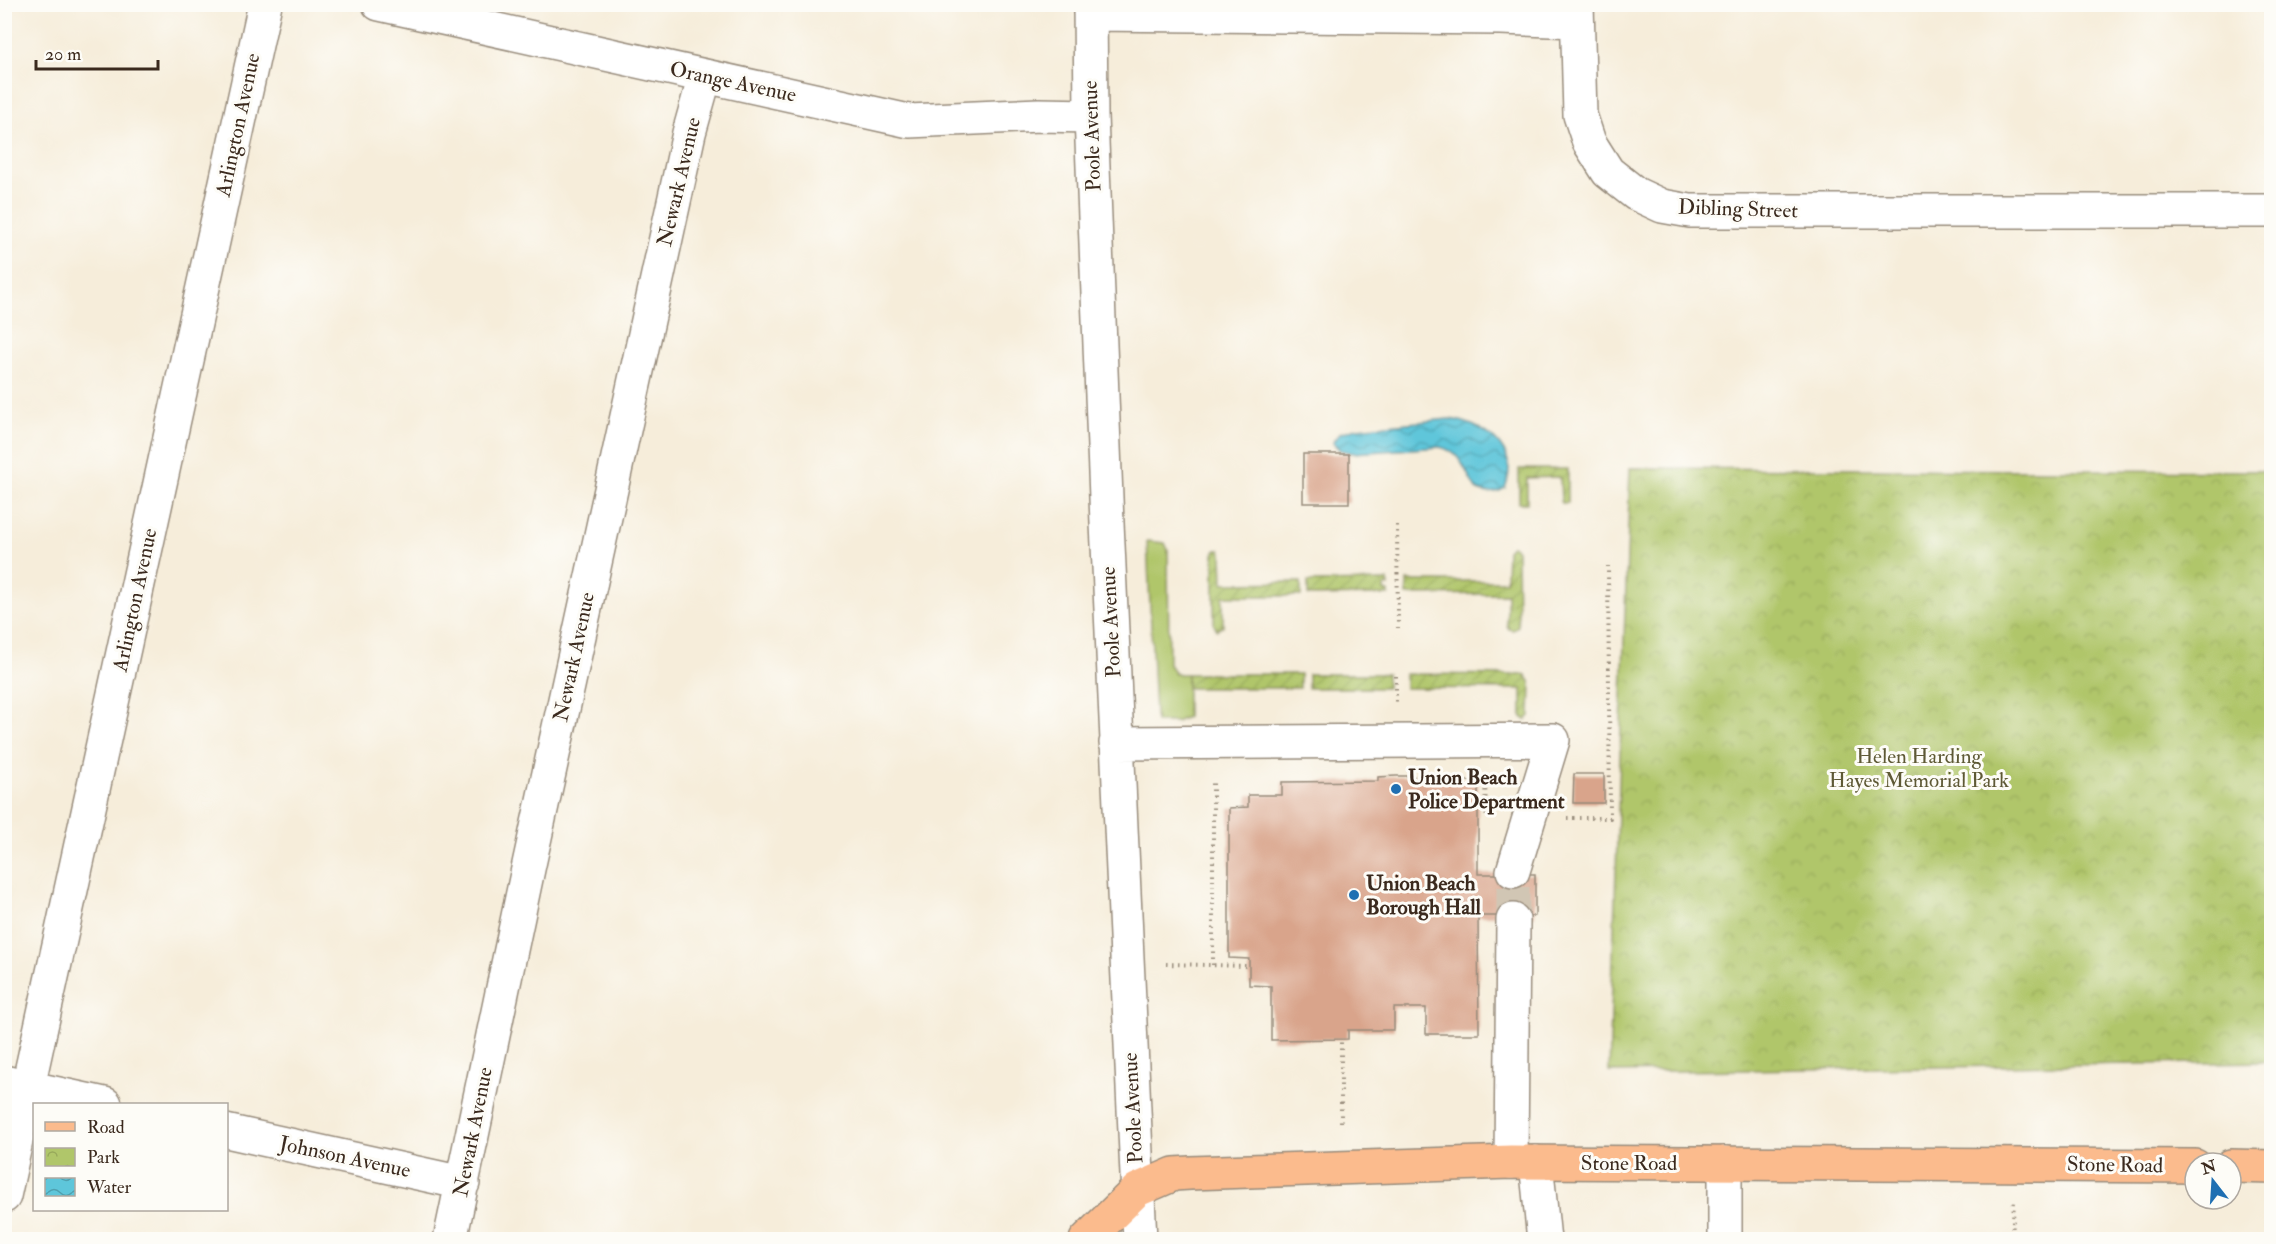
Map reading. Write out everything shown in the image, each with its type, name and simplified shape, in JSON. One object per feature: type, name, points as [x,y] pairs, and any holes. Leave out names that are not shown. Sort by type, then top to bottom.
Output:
[{"type":"main road","name":"Stone Road","points":[[1086,1239],[1137,1190],[1174,1174],[1524,1162],[2183,1166]]},
{"type":"main road","points":[[2243,1166],[2271,1167]]},
{"type":"street","name":"Arlington Avenue","points":[[4,1196],[16,1085],[265,4]]},
{"type":"street","name":"Orange Avenue","points":[[379,4],[909,121],[1039,115],[1091,117]]},
{"type":"street","name":"Dibling Street","points":[[1090,9],[1502,18],[1577,13],[1580,115],[1589,142],[1608,172],[1636,194],[1662,206],[1690,211],[2271,211]]},
{"type":"street","name":"Poole Avenue","points":[[1090,9],[1091,117],[1116,743],[1140,1239]]},
{"type":"street","name":"Newark Avenue","points":[[450,1239],[689,133],[705,76]]},
{"type":"street","points":[[1116,743],[1553,740],[1513,871]]},
{"type":"street","points":[[1513,920],[1524,1162],[1544,1239]]},
{"type":"street","points":[[16,1085],[100,1103]]},
{"type":"street","name":"Johnson Avenue","points":[[228,1131],[463,1183]]},
{"type":"street","points":[[1725,1163],[1725,1239]]},
{"type":"path","points":[[1397,525],[1398,627]]},
{"type":"path","points":[[1563,818],[1610,818],[1608,566]]},
{"type":"path","points":[[1396,676],[1396,709]]},
{"type":"path","points":[[1213,775],[1213,965]]},
{"type":"path","points":[[1162,964],[1249,966]]},
{"type":"path","points":[[1341,1040],[1341,1122]]},
{"type":"green space","name":"Helen Harding Hayes Memorial Park","points":[[1630,468],[2271,471],[2271,1062],[1609,1072]]},
{"type":"green space","points":[[1519,469],[1568,469],[1568,503],[1561,503],[1560,477],[1527,478],[1527,503],[1519,503]]},
{"type":"green space","points":[[1147,541],[1165,543],[1168,550],[1169,664],[1175,674],[1187,674],[1187,717],[1176,722],[1156,722]]},
{"type":"green space","points":[[1511,546],[1517,550],[1518,626],[1513,630],[1507,625],[1507,594],[1407,595],[1407,581],[1506,581],[1507,550]]},
{"type":"green space","points":[[1221,550],[1222,553],[1223,583],[1301,582],[1301,596],[1223,596],[1223,626],[1217,630],[1214,625],[1214,552]]},
{"type":"green space","points":[[1388,581],[1389,586],[1384,586],[1384,591],[1389,592],[1389,595],[1308,596],[1308,582]]},
{"type":"green space","points":[[1187,674],[1300,674],[1300,688],[1187,688]]},
{"type":"green space","points":[[1308,674],[1387,674],[1387,688],[1308,688]]},
{"type":"green space","points":[[1405,674],[1526,675],[1531,683],[1530,716],[1526,720],[1522,717],[1522,689],[1405,688]]},
{"type":"water","points":[[1449,419],[1474,426],[1496,440],[1508,461],[1509,474],[1505,488],[1490,493],[1476,489],[1458,458],[1440,447],[1353,453],[1340,450],[1333,443],[1340,433],[1357,428]]},
{"type":"building","points":[[1303,454],[1349,454],[1349,503],[1303,503]]},
{"type":"building","points":[[1574,774],[1604,774],[1604,803],[1573,803]]},
{"type":"building","name":"Union Beach Borough Hall","points":[[1414,776],[1414,781],[1478,781],[1478,874],[1535,874],[1535,916],[1478,916],[1479,1034],[1426,1034],[1426,1008],[1394,1008],[1394,1030],[1348,1030],[1348,1039],[1271,1040],[1271,986],[1249,985],[1249,959],[1229,958],[1229,808],[1248,807],[1248,795],[1282,795],[1282,782],[1378,781],[1378,777]]},
{"type":"tunnel","points":[[1513,871],[1513,920]]},
{"type":"place","name":"Union Beach Police Department","points":[[1396,789]]},
{"type":"place","name":"Union Beach Borough Hall","points":[[1354,895]]}]
